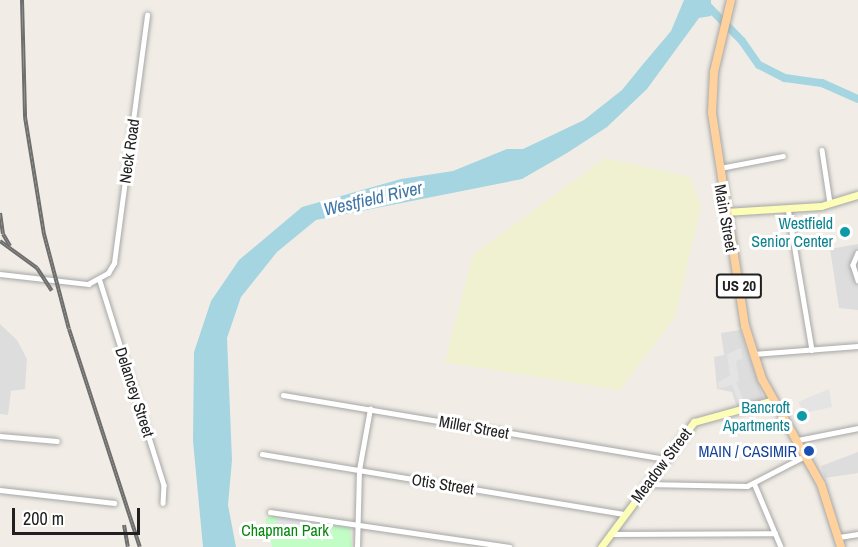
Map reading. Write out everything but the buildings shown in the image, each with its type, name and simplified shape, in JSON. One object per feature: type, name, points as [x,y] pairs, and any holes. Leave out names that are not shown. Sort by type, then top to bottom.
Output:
[{"type":"main road","name":"Main Street","points":[[729,0],[711,96],[725,212],[753,354],[774,400],[807,455],[825,493],[841,547]]},
{"type":"street","name":"Neck Road","points":[[100,281],[114,263],[147,15]]},
{"type":"street","points":[[822,150],[830,203]]},
{"type":"street","points":[[718,168],[783,156]]},
{"type":"street","points":[[725,212],[830,203],[858,195]]},
{"type":"street","points":[[788,208],[812,350]]},
{"type":"street","points":[[858,253],[853,265],[858,279]]},
{"type":"street","points":[[0,274],[74,284],[100,281]]},
{"type":"street","name":"Delancey Street","points":[[100,281],[165,485],[163,503]]},
{"type":"street","points":[[753,354],[858,346]]},
{"type":"street","name":"Miller Street","points":[[283,395],[664,459]]},
{"type":"street","name":"Meadow Street","points":[[601,547],[664,459],[695,421],[745,411],[774,400]]},
{"type":"street","points":[[357,547],[359,470],[370,410]]},
{"type":"street","points":[[798,440],[858,428]]},
{"type":"street","points":[[0,436],[57,441]]},
{"type":"street","name":"Otis Street","points":[[262,454],[625,514]]},
{"type":"street","points":[[646,484],[754,483],[807,455]]},
{"type":"street","points":[[754,483],[781,547]]},
{"type":"street","points":[[0,490],[114,503]]},
{"type":"street","points":[[270,512],[509,547]]},
{"type":"street","points":[[610,534],[775,533]]},
{"type":"street","points":[[838,537],[858,534]]},
{"type":"shaded area","points":[[858,244],[858,310],[839,308],[830,249]]},
{"type":"shaded area","points":[[0,324],[17,340],[27,359],[25,389],[11,391],[8,415],[0,414]]},
{"type":"shaded area","points":[[740,330],[763,397],[760,402],[737,408],[732,392],[717,389],[714,357],[724,355],[721,333]]},
{"type":"shaded area","points":[[741,348],[743,359],[736,361],[739,381],[736,382],[746,406],[741,408],[732,385],[718,389],[718,382],[730,376],[727,354]]},
{"type":"shaded area","points":[[829,389],[832,407],[805,413],[798,402]]},
{"type":"shaded area","points":[[858,452],[858,473],[825,478],[821,466]]},
{"type":"shaded area","points":[[278,512],[326,521],[325,532],[322,536],[276,528]]},
{"type":"green space","points":[[605,158],[690,177],[701,207],[675,317],[620,390],[445,362],[473,255]]},
{"type":"green space","name":"Chapman Park","points":[[278,512],[350,525],[352,547],[272,547],[265,519]]},
{"type":"water","name":"Westfield River","points":[[684,0],[711,0],[711,16],[699,18],[647,89],[607,127],[567,153],[522,179],[316,220],[277,252],[241,297],[227,338],[232,460],[228,505],[236,547],[203,547],[193,441],[194,352],[211,301],[239,260],[302,207],[401,179],[453,171],[507,149],[523,149],[584,120],[622,90],[671,31]]},
{"type":"waterway","points":[[702,0],[742,41],[759,65],[785,78],[822,83],[858,99]]},
{"type":"railway","points":[[22,0],[25,117],[44,234],[69,329],[140,547]]},
{"type":"railway","points":[[0,213],[3,234],[10,246]]},
{"type":"railway","points":[[0,241],[37,268],[52,291]]},
{"type":"railway","points":[[124,525],[128,547]]},
{"type":"place","name":"Westfield Senior Center","points":[[845,232]]},
{"type":"place","name":"Bancroft Apartments","points":[[802,416]]},
{"type":"place","name":"MAIN / CASIMIR","points":[[809,451]]}]
